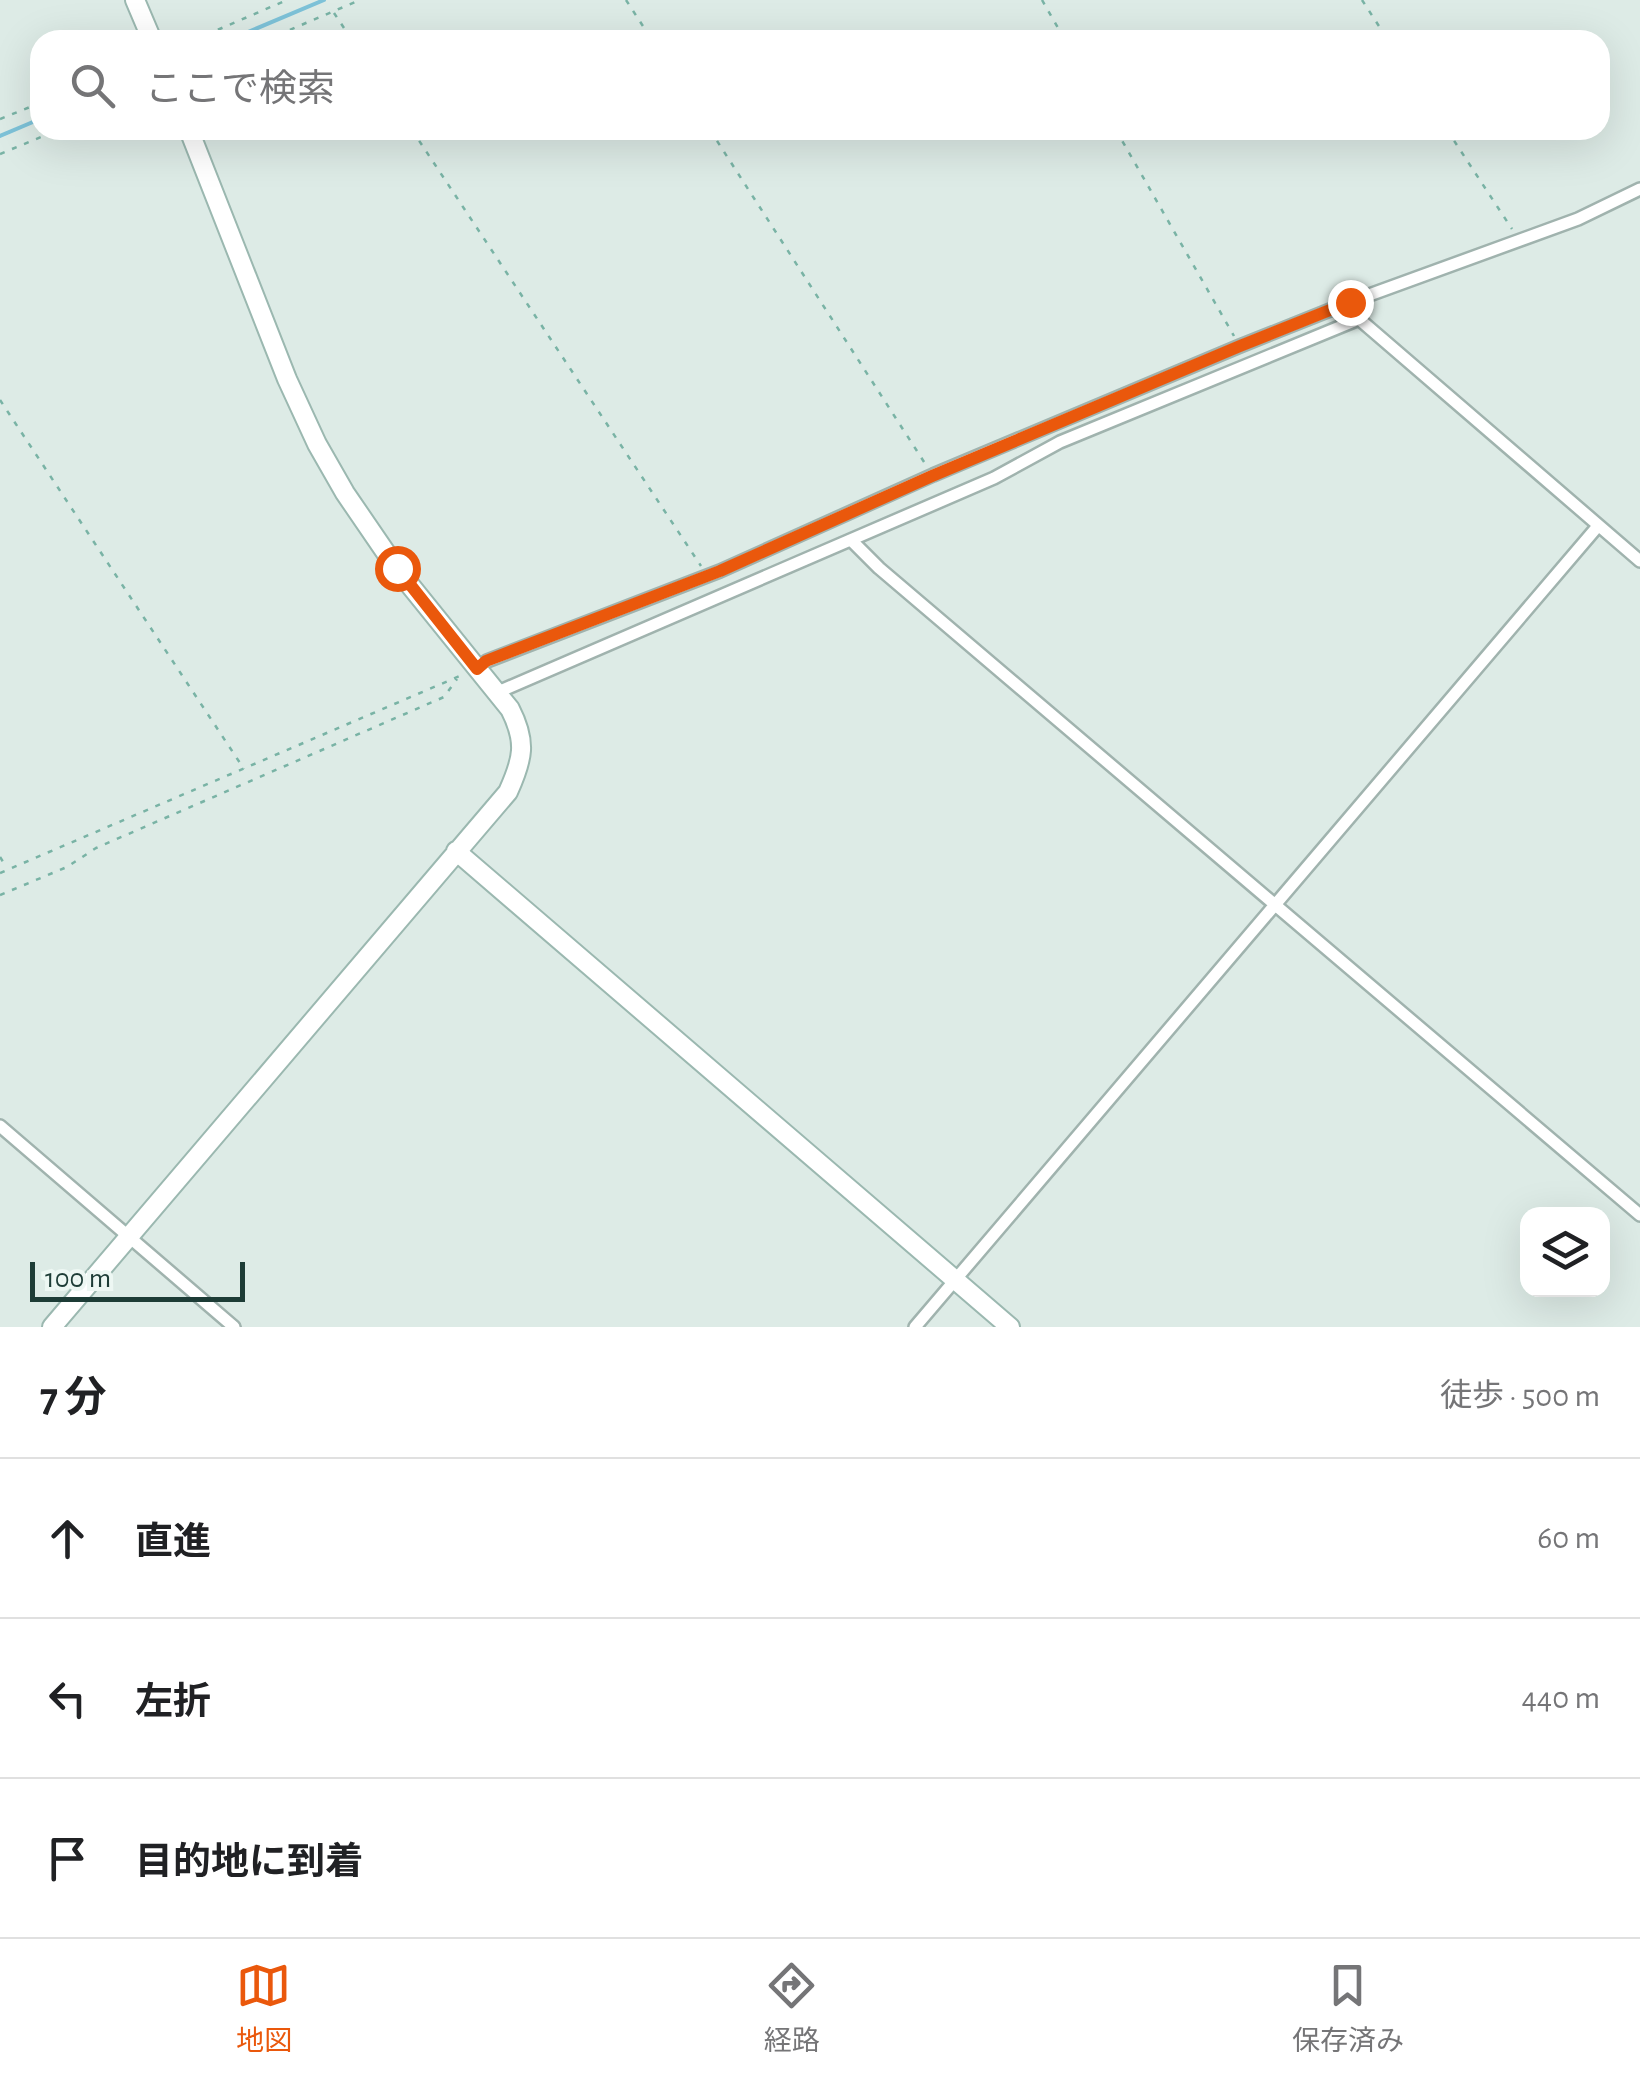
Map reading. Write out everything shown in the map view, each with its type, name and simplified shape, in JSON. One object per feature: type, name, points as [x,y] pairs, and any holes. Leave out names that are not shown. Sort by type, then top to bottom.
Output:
[{"type":"street","points":[[135,0],[148,30]]},
{"type":"street","points":[[52,1327],[508,792],[520,766],[519,726],[510,708],[397,568],[316,444],[193,140]]},
{"type":"street","points":[[477,669],[486,661],[708,576],[1240,346],[1578,219],[1640,189]]},
{"type":"street","points":[[1350,302],[1359,319],[1640,562]]},
{"type":"street","points":[[498,692],[994,478],[1060,442],[1359,319]]},
{"type":"street","points":[[915,1327],[1598,526]]},
{"type":"street","points":[[852,541],[1640,1215]]},
{"type":"street","points":[[456,850],[1010,1327]]},
{"type":"street","points":[[0,1126],[234,1327]]},
{"type":"path","points":[[217,30],[286,0]]},
{"type":"path","points":[[290,30],[360,0]]},
{"type":"path","points":[[626,0],[646,30]]},
{"type":"path","points":[[1042,0],[1059,30]]},
{"type":"path","points":[[1362,0],[1382,30]]},
{"type":"path","points":[[333,12],[345,30]]},
{"type":"path","points":[[0,119],[30,107]]},
{"type":"path","points":[[0,154],[34,140]]},
{"type":"path","points":[[419,140],[708,576]]},
{"type":"path","points":[[716,140],[932,476]]},
{"type":"path","points":[[1122,140],[1240,346]]},
{"type":"path","points":[[1454,140],[1520,241]]},
{"type":"path","points":[[0,400],[244,769]]},
{"type":"path","points":[[0,873],[477,669]]},
{"type":"path","points":[[0,895],[67,867],[96,848],[444,697],[458,677]]},
{"type":"path","points":[[0,857],[8,869]]},
{"type":"waterway","points":[[253,30],[324,0]]},
{"type":"waterway","points":[[0,136],[30,123]]},
{"type":"route","points":[[397,568],[477,669],[486,661],[720,571],[932,476],[1350,302]]}]
